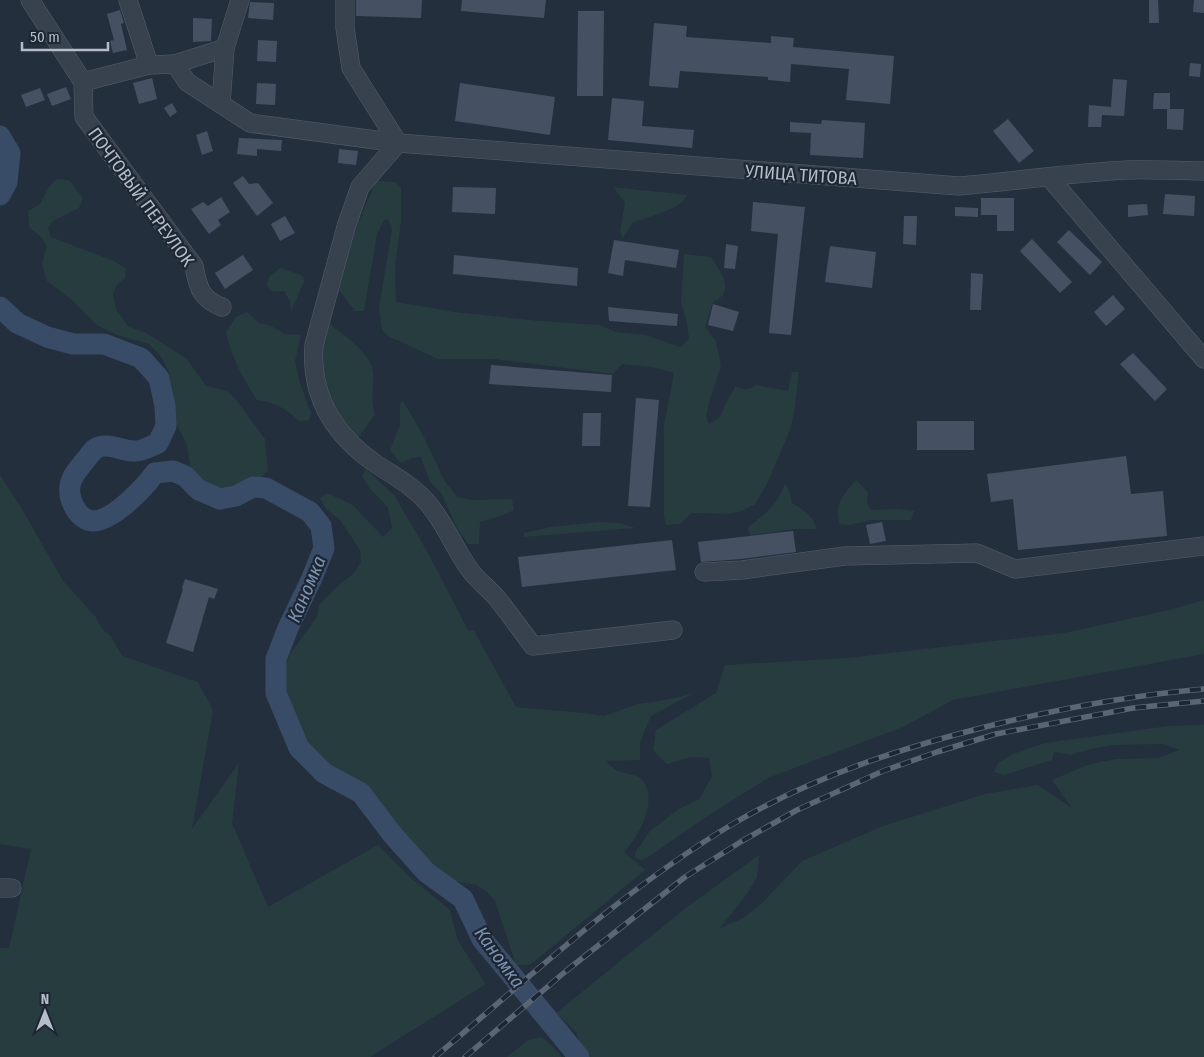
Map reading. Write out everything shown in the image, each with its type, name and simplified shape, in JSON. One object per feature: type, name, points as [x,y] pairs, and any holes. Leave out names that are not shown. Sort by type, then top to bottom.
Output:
[{"type":"street","points":[[30,0],[83,82],[149,65],[175,64],[224,48]]},
{"type":"street","points":[[128,0],[149,65]]},
{"type":"street","points":[[221,104],[224,48],[240,0]]},
{"type":"street","points":[[345,0],[344,28],[351,68],[398,143],[360,187],[346,227],[314,345],[313,364],[317,390],[323,405],[348,441],[374,462],[412,488],[426,501],[437,514],[471,572],[496,597],[533,646],[673,630]]},
{"type":"street","name":"УЛИЦА ТИТОВА","points":[[175,64],[187,82],[250,123],[398,143],[959,186],[1049,178],[1066,174],[1130,170],[1204,171]]},
{"type":"street","name":"ПОЧТОВЫЙ ПЕРЕУЛОК","points":[[83,82],[84,117],[194,266],[197,284],[209,302],[222,307]]},
{"type":"street","points":[[1049,178],[1204,359]]},
{"type":"street","points":[[704,572],[742,570],[845,556],[977,553],[1015,569],[1204,546]]},
{"type":"green space","points":[[56,179],[69,180],[83,198],[79,208],[53,221],[48,228],[51,237],[114,261],[126,269],[125,278],[116,286],[113,295],[116,309],[128,326],[146,333],[187,359],[206,386],[227,391],[234,397],[265,439],[268,471],[242,492],[218,492],[191,468],[186,442],[176,424],[173,390],[169,372],[161,357],[149,344],[117,335],[97,325],[72,300],[47,281],[42,264],[47,246],[41,237],[29,227],[28,211],[40,204],[49,187]]},
{"type":"green space","points":[[376,181],[395,182],[401,188],[401,221],[395,266],[396,302],[454,312],[600,325],[616,332],[646,335],[680,347],[689,339],[687,323],[681,303],[684,254],[711,257],[722,275],[725,287],[724,293],[720,298],[713,302],[705,327],[716,341],[721,366],[706,416],[709,424],[720,417],[736,386],[746,389],[756,385],[788,391],[792,372],[799,372],[790,430],[767,484],[755,504],[731,514],[692,513],[680,524],[666,525],[664,516],[664,425],[674,373],[652,367],[622,364],[613,374],[494,359],[438,359],[388,336],[382,330],[379,307],[392,230],[388,219],[384,220],[377,234],[364,311],[355,311],[339,290],[347,249]]},
{"type":"green space","points":[[613,187],[688,195],[683,201],[670,209],[632,223],[623,238],[620,232],[625,202]]},
{"type":"green space","points":[[280,268],[301,275],[305,280],[291,311],[290,301],[284,291],[273,292],[267,286],[269,277]]},
{"type":"green space","points":[[247,312],[259,323],[271,326],[285,334],[301,335],[295,361],[300,383],[311,413],[309,420],[299,421],[280,407],[269,402],[257,400],[238,368],[226,332],[236,317]]},
{"type":"green space","points":[[329,324],[366,355],[372,368],[373,408],[375,414],[358,438],[336,411],[326,387],[323,367],[324,326]]},
{"type":"green space","points":[[403,401],[423,435],[444,480],[457,497],[471,500],[512,499],[514,510],[480,522],[479,544],[468,544],[457,528],[441,493],[430,482],[421,457],[412,458],[402,463],[390,450],[400,425],[400,404]]},
{"type":"green space","points":[[366,469],[394,495],[427,551],[468,630],[474,631],[516,707],[604,716],[638,704],[692,694],[651,716],[640,742],[640,760],[606,761],[616,770],[638,776],[646,785],[648,805],[646,816],[636,836],[624,852],[645,870],[530,965],[516,965],[495,901],[487,892],[476,885],[442,879],[422,864],[358,786],[351,780],[321,768],[297,733],[286,707],[281,678],[290,654],[317,617],[319,605],[354,573],[361,562],[360,550],[340,520],[325,508],[320,498],[327,493],[353,505],[383,537],[392,528],[388,507],[370,489],[362,476]]},
{"type":"green space","points":[[0,475],[22,509],[63,581],[95,616],[102,629],[111,636],[122,656],[198,682],[213,710],[192,829],[239,763],[232,823],[268,907],[378,845],[412,879],[450,910],[458,941],[486,984],[370,1057],[0,1057],[0,948],[9,948],[31,849],[0,844]]},
{"type":"green space","points":[[856,480],[868,492],[867,504],[871,510],[897,509],[914,511],[911,520],[871,520],[850,525],[840,524],[838,517],[839,505]]},
{"type":"green space","points":[[785,483],[792,503],[811,517],[816,529],[796,529],[750,535],[748,527],[771,508],[779,497]]},
{"type":"green space","points":[[599,522],[620,523],[635,528],[523,537],[524,533],[550,527]]},
{"type":"green space","points":[[1204,600],[1204,654],[953,700],[903,727],[768,778],[703,819],[647,858],[640,860],[635,858],[635,853],[650,831],[679,809],[699,799],[712,777],[709,758],[691,757],[667,764],[653,750],[656,730],[716,693],[725,665],[847,658],[1064,633],[1169,610]]},
{"type":"green space","points":[[1204,725],[1204,1057],[586,1057],[581,1048],[577,1033],[556,1013],[687,907],[759,855],[757,877],[747,894],[719,929],[743,918],[762,903],[802,861],[883,826],[985,794],[1038,785],[1072,808],[1052,780],[1087,765],[1116,759],[1158,758],[1179,750],[1163,744],[1112,745],[1071,755],[1054,752],[1052,760],[1004,775],[994,772],[998,763],[1013,754],[1045,743],[1169,726]]},
{"type":"green space","points":[[542,1037],[562,1057],[507,1057],[528,1040]]},
{"type":"building","points":[[356,0],[422,0],[421,18],[356,16]]},
{"type":"building","points":[[462,0],[546,0],[544,18],[461,11]]},
{"type":"building","points":[[1149,0],[1158,0],[1159,23],[1149,23]]},
{"type":"building","points":[[1194,0],[1204,0],[1204,13],[1193,12]]},
{"type":"building","points":[[250,2],[274,3],[273,20],[248,18]]},
{"type":"building","points":[[120,10],[124,23],[121,24],[127,50],[113,53],[110,41],[114,40],[107,14]]},
{"type":"building","points":[[578,11],[604,11],[603,96],[577,96]]},
{"type":"building","points":[[193,18],[212,19],[211,41],[193,42]]},
{"type":"building","points":[[654,23],[687,26],[686,37],[771,43],[771,36],[794,38],[793,47],[894,56],[890,104],[846,100],[849,69],[791,64],[790,82],[768,80],[768,77],[680,71],[678,88],[649,86]]},
{"type":"building","points":[[258,40],[277,41],[276,62],[257,61]]},
{"type":"building","points":[[1190,63],[1201,64],[1200,77],[1189,76]]},
{"type":"building","points":[[152,78],[157,99],[139,104],[133,83]]},
{"type":"building","points":[[1113,79],[1127,80],[1124,116],[1102,115],[1101,127],[1088,127],[1089,105],[1111,107]]},
{"type":"building","points":[[257,83],[276,84],[275,105],[256,104]]},
{"type":"building","points":[[460,83],[555,97],[550,135],[455,121]]},
{"type":"building","points":[[66,87],[71,99],[52,106],[47,94]]},
{"type":"building","points":[[40,88],[45,100],[26,107],[21,95]]},
{"type":"building","points":[[1154,93],[1170,93],[1170,109],[1153,109]]},
{"type":"building","points":[[612,98],[644,101],[642,126],[694,130],[692,148],[608,140]]},
{"type":"building","points":[[172,103],[177,112],[170,117],[164,108]]},
{"type":"building","points":[[1167,109],[1184,109],[1183,130],[1167,129]]},
{"type":"building","points":[[1008,119],[1034,151],[1019,163],[993,131]]},
{"type":"building","points":[[822,120],[865,123],[863,158],[810,155],[811,133],[790,132],[790,122],[821,124]]},
{"type":"building","points":[[207,131],[213,151],[202,155],[196,135]]},
{"type":"building","points":[[239,138],[282,140],[281,151],[257,149],[257,156],[237,154]]},
{"type":"building","points":[[339,149],[358,151],[356,165],[338,163]]},
{"type":"building","points":[[243,176],[249,184],[258,183],[273,203],[257,216],[233,183]]},
{"type":"building","points":[[453,187],[496,188],[495,214],[452,212]]},
{"type":"building","points":[[1165,194],[1195,196],[1194,216],[1163,214]]},
{"type":"building","points":[[221,197],[230,212],[218,220],[221,225],[209,234],[191,209],[203,202],[208,206]]},
{"type":"building","points":[[981,198],[1014,198],[1014,231],[997,231],[997,215],[981,215]]},
{"type":"building","points":[[753,202],[805,207],[791,335],[769,333],[778,234],[751,231]]},
{"type":"building","points":[[1147,204],[1148,215],[1128,217],[1128,205]]},
{"type":"building","points":[[955,207],[978,208],[978,217],[955,216]]},
{"type":"building","points":[[285,216],[295,233],[280,241],[271,224]]},
{"type":"building","points":[[904,216],[917,216],[916,245],[903,244]]},
{"type":"building","points":[[1069,230],[1102,262],[1090,275],[1057,242]]},
{"type":"building","points":[[1032,239],[1072,282],[1060,293],[1020,251]]},
{"type":"building","points":[[614,240],[679,250],[676,268],[625,260],[623,276],[608,273]]},
{"type":"building","points":[[726,244],[738,246],[735,269],[724,268]]},
{"type":"building","points":[[830,246],[876,252],[872,288],[825,282]]},
{"type":"building","points":[[243,255],[253,270],[225,289],[215,273]]},
{"type":"building","points":[[454,255],[578,268],[577,286],[453,274]]},
{"type":"building","points":[[971,273],[983,274],[981,310],[970,310]]},
{"type":"building","points":[[1113,295],[1125,309],[1106,326],[1094,312]]},
{"type":"building","points":[[713,304],[739,312],[733,331],[708,325]]},
{"type":"building","points":[[608,307],[678,314],[677,326],[609,321]]},
{"type":"building","points":[[1133,353],[1167,389],[1155,401],[1120,364]]},
{"type":"building","points":[[491,365],[612,375],[611,392],[489,384]]},
{"type":"building","points":[[636,398],[659,400],[650,507],[628,506]]},
{"type":"building","points":[[583,413],[601,413],[600,446],[582,446]]},
{"type":"building","points":[[917,421],[974,421],[974,450],[917,450]]},
{"type":"building","points":[[1126,456],[1131,494],[1163,491],[1167,536],[1018,550],[1013,499],[991,502],[987,474]]},
{"type":"building","points":[[882,522],[886,541],[870,544],[866,525]]},
{"type":"building","points":[[793,531],[796,552],[701,562],[698,542]]},
{"type":"building","points":[[672,540],[676,570],[522,587],[518,557]]},
{"type":"building","points":[[185,579],[218,589],[214,599],[209,597],[193,652],[166,643]]},
{"type":"waterway","name":"Каномка","points":[[0,136],[10,153],[7,182],[0,195]]},
{"type":"waterway","name":"Каномка","points":[[0,307],[17,323],[47,337],[73,344],[104,344],[141,358],[159,378],[165,406],[166,426],[158,443],[139,451],[110,446],[95,449],[75,474],[70,486],[72,503],[83,517],[93,521],[110,516],[136,495],[155,473],[173,471],[185,476],[199,490],[220,499],[236,496],[253,487],[266,488],[310,512],[321,526],[324,548],[276,659],[276,693],[299,748],[324,773],[361,793],[392,834],[426,872],[463,899],[482,939],[579,1057]]},
{"type":"railway","points":[[435,1057],[578,935],[653,877],[731,825],[795,791],[896,752],[1001,723],[1102,702],[1204,689]]},
{"type":"railway","points":[[465,1057],[566,971],[685,877],[742,841],[797,810],[883,771],[996,734],[1133,708],[1204,701]]}]
